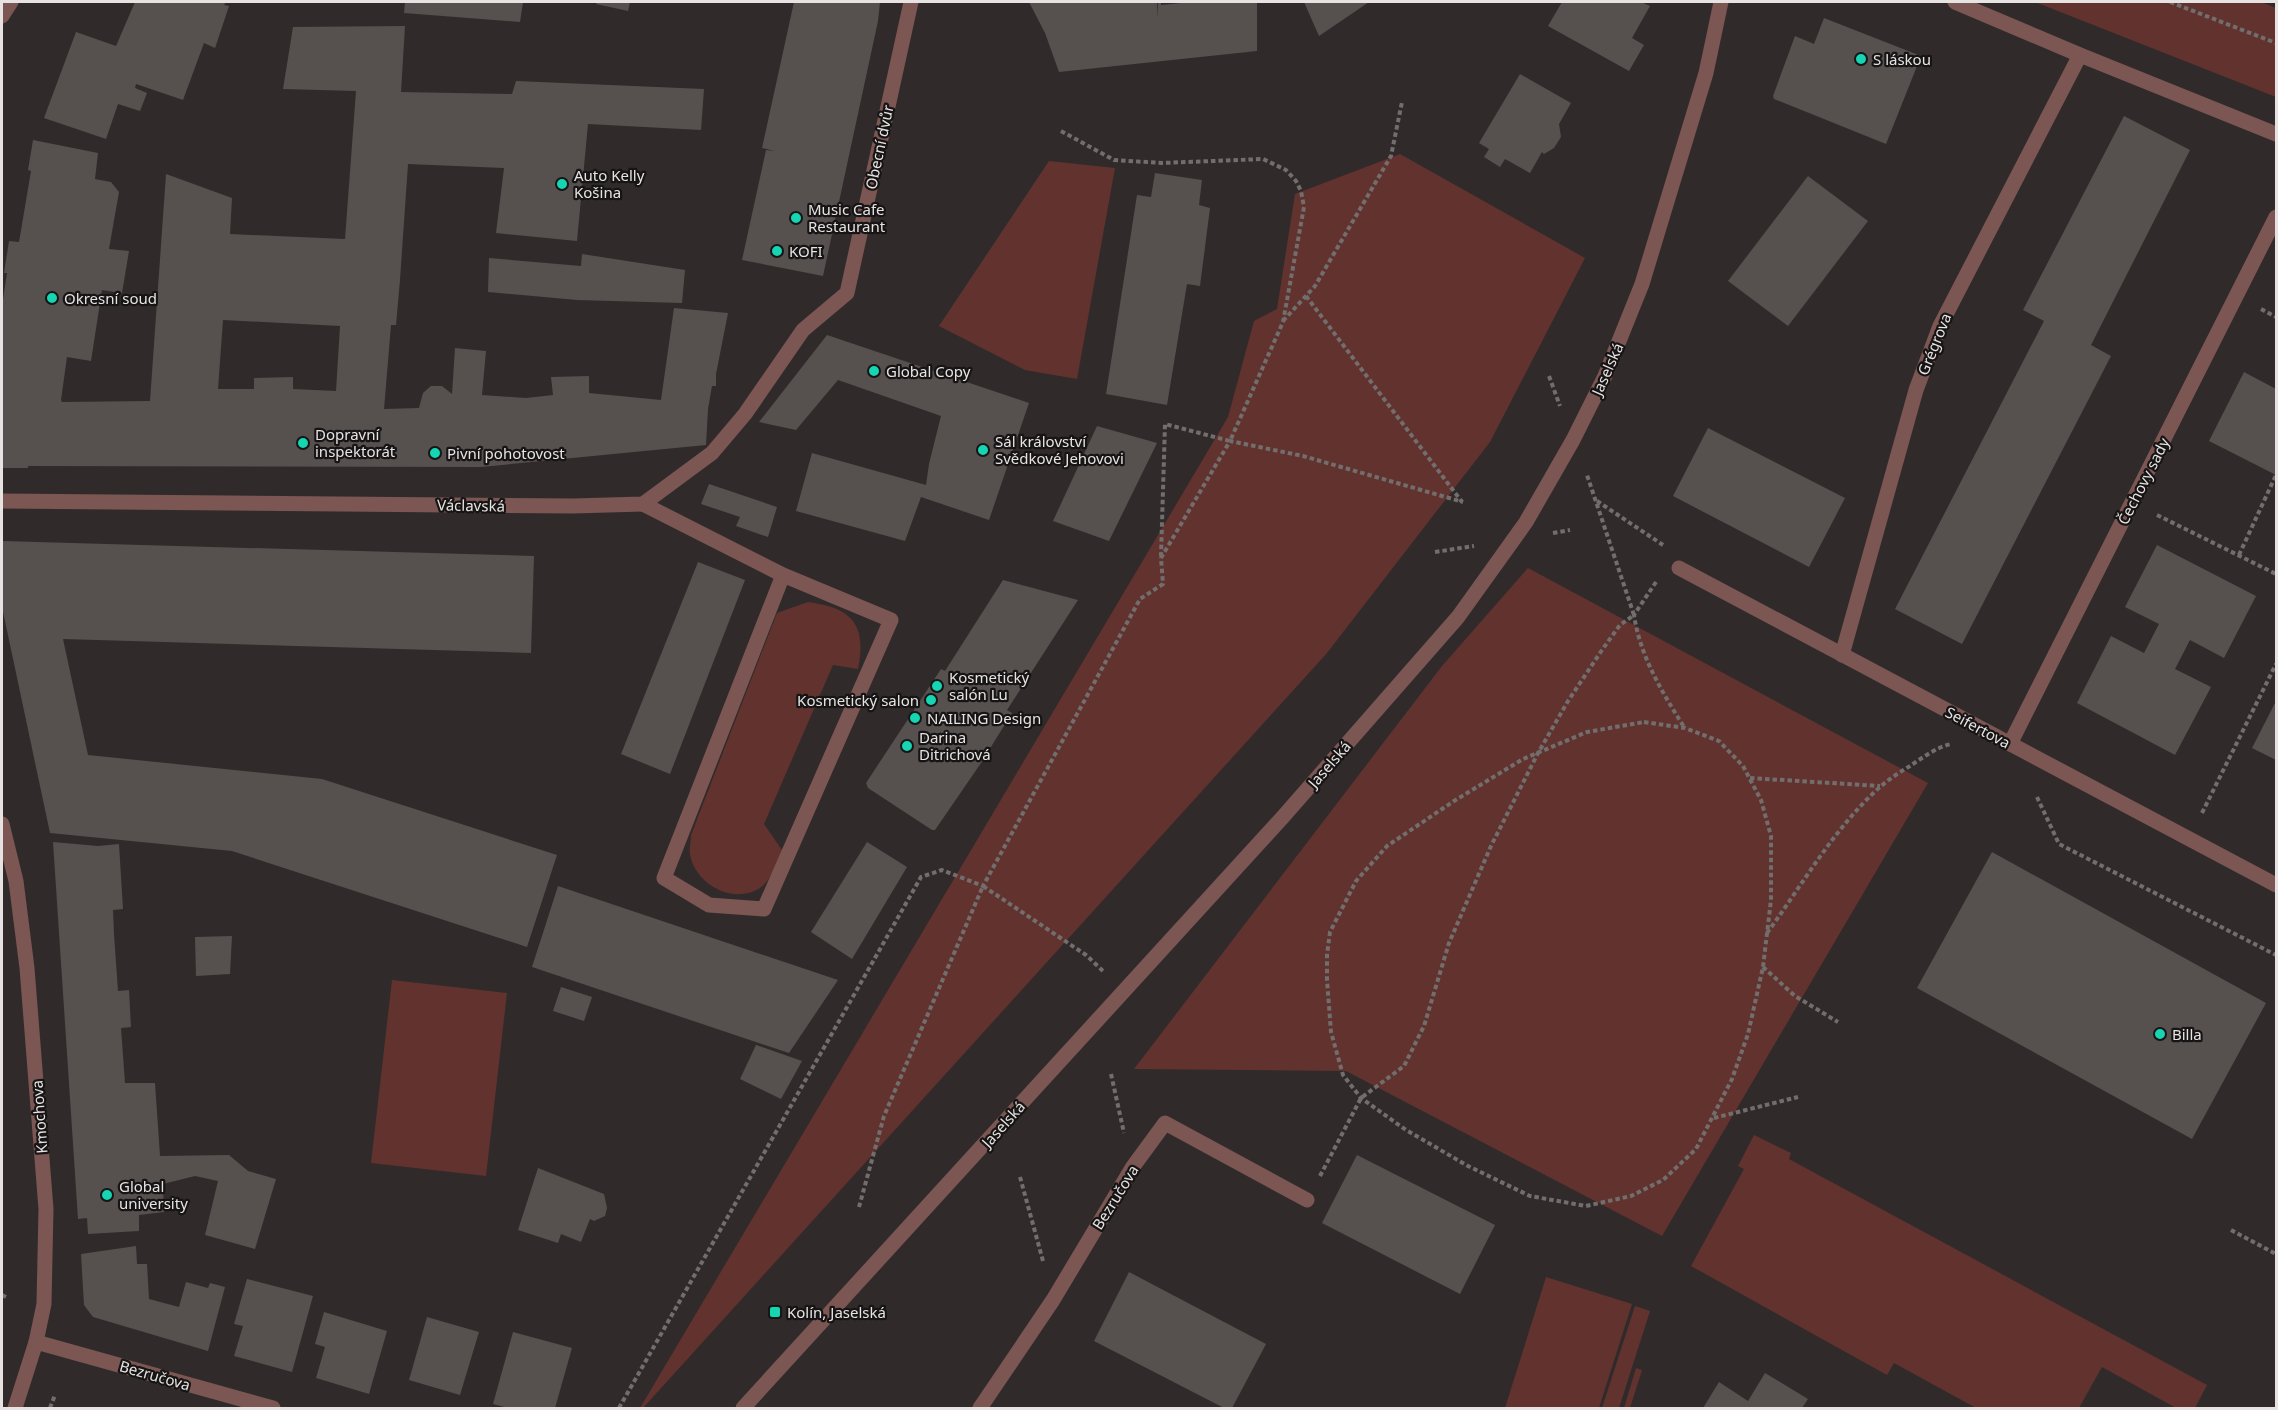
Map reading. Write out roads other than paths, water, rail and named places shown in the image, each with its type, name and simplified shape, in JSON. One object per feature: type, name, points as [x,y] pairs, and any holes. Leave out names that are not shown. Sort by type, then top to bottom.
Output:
[{"type":"street","points":[[2,16],[10,2]]},
{"type":"street","name":"Obecní dvůr","points":[[643,504],[712,453],[745,414],[803,330],[847,293],[911,2]]},
{"type":"street","name":"Jaselská","points":[[743,1408],[1282,818],[1458,617],[1526,522],[1566,454],[1605,376],[1642,284],[1706,73],[1721,2]]},
{"type":"street","points":[[1955,2],[2277,134]]},
{"type":"street","name":"Grégrova","points":[[1842,655],[1916,390],[1940,326],[2080,55]]},
{"type":"street","name":"Čechovy sady","points":[[2010,744],[2277,217]]},
{"type":"street","name":"Václavská","points":[[2,501],[573,506],[643,504]]},
{"type":"street","points":[[643,504],[783,575],[891,620],[764,909],[709,905],[663,878],[783,575]]},
{"type":"street","name":"Seifertova","points":[[1679,568],[2277,885]]},
{"type":"street","name":"Kmochova","points":[[2,824],[16,881],[27,968],[46,1209],[44,1304],[36,1342],[15,1408]]},
{"type":"street","name":"Bezručova","points":[[980,1408],[1053,1300],[1132,1168],[1164,1123],[1307,1200]]},
{"type":"street","name":"Bezručova","points":[[36,1342],[273,1408]]},
{"type":"place","name":"S láskou","points":[[1861,59]]},
{"type":"place","name":"Auto Kelly Košina","points":[[562,184]]},
{"type":"place","name":"Music Cafe Restaurant","points":[[796,218]]},
{"type":"place","name":"KOFI","points":[[777,251]]},
{"type":"place","name":"Okresní soud","points":[[52,298]]},
{"type":"place","name":"Global Copy","points":[[874,371]]},
{"type":"place","name":"Dopravní inspektorát","points":[[303,443]]},
{"type":"place","name":"Sál království Svědkové Jehovovi","points":[[983,450]]},
{"type":"place","name":"Pivní pohotovost","points":[[435,453]]},
{"type":"place","name":"Kosmetický salón Lu","points":[[937,686]]},
{"type":"place","name":"Kosmetický salon","points":[[931,700]]},
{"type":"place","name":"NAILING Design","points":[[915,718]]},
{"type":"place","name":"Darina Ditrichová","points":[[907,746]]},
{"type":"place","name":"Billa","points":[[2160,1034]]},
{"type":"place","name":"Global university","points":[[107,1195]]},
{"type":"place","name":"Kolín, Jaselská","points":[[775,1312]]}]
